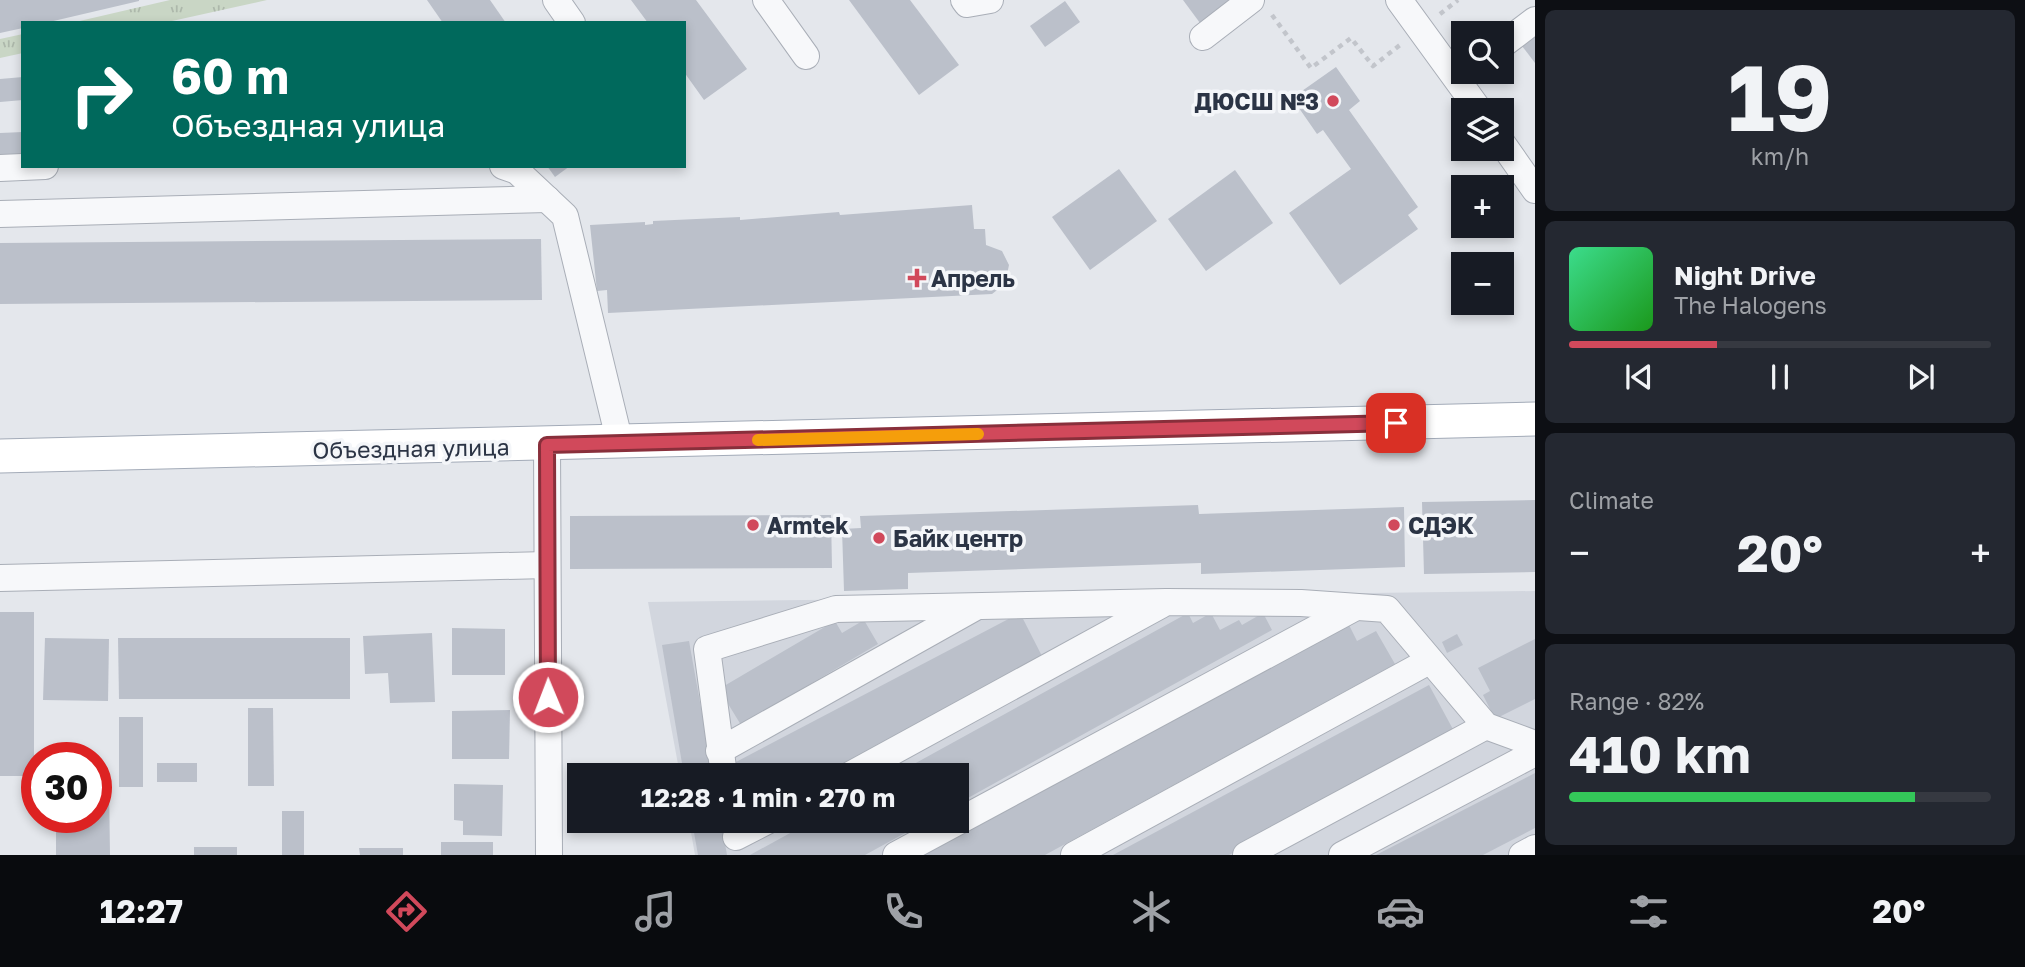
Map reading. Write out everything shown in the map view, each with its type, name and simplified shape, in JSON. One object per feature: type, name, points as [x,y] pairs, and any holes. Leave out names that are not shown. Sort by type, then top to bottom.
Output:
[{"type":"main road","name":"Объездная улица","points":[[0,456],[547,445],[1535,419]]},
{"type":"street","points":[[556,0],[571,21]]},
{"type":"street","points":[[765,0],[806,56]]},
{"type":"street","points":[[964,0],[967,4],[990,0]]},
{"type":"street","points":[[1399,0],[1451,65]]},
{"type":"street","points":[[1203,37],[1259,5]]},
{"type":"street","points":[[1514,36],[1535,20]]},
{"type":"street","points":[[1514,160],[1535,190]]},
{"type":"street","points":[[0,168],[21,167]]},
{"type":"street","points":[[508,168],[517,172],[565,216],[621,443]]},
{"type":"street","points":[[0,214],[547,199]]},
{"type":"street","points":[[547,445],[549,855]]},
{"type":"street","points":[[0,578],[546,565]]},
{"type":"street","points":[[872,763],[1166,602]]},
{"type":"street","points":[[978,607],[722,763],[707,649],[836,609],[1166,602],[1387,609],[1486,726],[1523,740],[1535,723]]},
{"type":"street","points":[[896,855],[1356,607]]},
{"type":"street","points":[[1074,855],[1429,661]]},
{"type":"street","points":[[1246,855],[1486,726]]},
{"type":"street","points":[[1342,855],[1535,753]]},
{"type":"street","points":[[1522,855],[1535,848]]},
{"type":"path","points":[[1259,5],[1311,68],[1351,38],[1373,66],[1458,0]]},
{"type":"shaded area","points":[[1535,591],[1535,855],[695,855],[691,833],[969,833],[969,763],[678,763],[648,602]]},
{"type":"green space","points":[[170,0],[267,0],[172,21],[80,21]]},
{"type":"green space","points":[[21,34],[21,53],[0,58],[0,39]]},
{"type":"building","points":[[0,0],[139,0],[54,21],[21,21],[21,28],[0,33]]},
{"type":"building","points":[[427,0],[490,0],[505,21],[442,21]]},
{"type":"building","points":[[631,0],[696,0],[747,69],[704,100],[686,75],[686,21],[647,21]]},
{"type":"building","points":[[849,0],[910,0],[959,65],[919,95]]},
{"type":"building","points":[[1183,0],[1230,0],[1200,23]]},
{"type":"building","points":[[1065,1],[1080,22],[1045,47],[1030,26]]},
{"type":"building","points":[[1535,36],[1535,63],[1522,46]]},
{"type":"building","points":[[1336,67],[1360,101],[1349,110],[1418,207],[1408,215],[1418,229],[1340,285],[1289,213],[1351,169],[1323,130],[1317,134],[1292,98]]},
{"type":"building","points":[[21,77],[21,100],[0,102],[0,79]]},
{"type":"building","points":[[21,132],[21,154],[0,155],[0,133]]},
{"type":"building","points":[[548,168],[567,168],[555,177]]},
{"type":"building","points":[[1119,169],[1157,221],[1090,270],[1052,217]]},
{"type":"building","points":[[1235,170],[1273,223],[1206,271],[1168,219]]},
{"type":"building","points":[[972,205],[974,229],[985,229],[986,245],[1002,251],[1009,265],[1005,284],[992,294],[608,313],[607,290],[597,291],[590,225],[645,222],[645,225],[653,224],[653,221],[740,217],[740,220],[839,212],[840,215]]},
{"type":"building","points":[[541,239],[542,300],[0,304],[0,243]]},
{"type":"building","points":[[1535,500],[1535,572],[1424,574],[1422,502]]},
{"type":"building","points":[[1198,505],[1199,514],[1404,507],[1405,567],[1201,574],[1201,563],[908,573],[908,589],[844,591],[842,529],[861,528],[860,516]]},
{"type":"building","points":[[831,515],[832,568],[570,569],[570,516]]},
{"type":"building","points":[[0,612],[34,612],[34,742],[21,742],[21,776],[0,776]]},
{"type":"building","points":[[1020,613],[1044,660],[847,763],[736,762]]},
{"type":"building","points":[[1188,613],[1193,623],[1211,613],[1220,630],[1239,620],[1242,625],[1263,613],[1272,630],[969,797],[969,763],[916,763]]},
{"type":"building","points":[[864,620],[878,644],[741,725],[719,689],[835,621],[842,633]]},
{"type":"building","points":[[1348,623],[1357,641],[1376,631],[1395,664],[1045,855],[923,855],[963,833],[969,833],[969,830]]},
{"type":"building","points":[[452,628],[505,629],[505,675],[452,675]]},
{"type":"building","points":[[432,633],[435,702],[390,703],[388,673],[365,674],[363,636]]},
{"type":"building","points":[[1457,634],[1463,645],[1447,653],[1442,642]]},
{"type":"building","points":[[45,638],[109,639],[108,701],[43,700]]},
{"type":"building","points":[[118,638],[350,638],[350,699],[119,699]]},
{"type":"building","points":[[1535,639],[1535,699],[1495,719],[1483,695],[1490,691],[1478,668]]},
{"type":"building","points":[[689,641],[711,763],[682,763],[662,645]]},
{"type":"building","points":[[1429,685],[1455,733],[1229,855],[1113,855]]},
{"type":"building","points":[[248,708],[273,708],[274,786],[248,786]]},
{"type":"building","points":[[510,710],[509,759],[452,759],[452,711]]},
{"type":"building","points":[[119,717],[143,717],[143,787],[119,787]]},
{"type":"building","points":[[157,763],[197,763],[197,782],[157,782]]},
{"type":"building","points":[[1535,773],[1535,828],[1483,855],[1376,855]]},
{"type":"building","points":[[454,784],[503,785],[502,836],[463,835],[463,821],[454,820]]},
{"type":"building","points":[[282,811],[304,811],[304,855],[282,855]]},
{"type":"building","points":[[56,833],[110,833],[110,855],[56,855]]},
{"type":"building","points":[[694,833],[723,833],[727,855],[698,855]]},
{"type":"building","points":[[790,833],[905,833],[865,855],[750,855]]},
{"type":"building","points":[[441,842],[493,842],[493,855],[441,855]]},
{"type":"building","points":[[194,847],[237,847],[237,855],[194,855]]},
{"type":"building","points":[[359,848],[403,848],[403,855],[360,855]]},
{"type":"slow traffic","points":[[758,440],[978,434]]},
{"type":"place","name":"ДЮСШ №3","points":[[1333,101]]},
{"type":"place","name":"Апрель","points":[[917,278]]},
{"type":"place","name":"Armtek","points":[[753,525]]},
{"type":"place","name":"СДЭК","points":[[1394,525]]},
{"type":"place","name":"Байк центр","points":[[879,538]]},
{"type":"route","points":[[548,697],[547,445],[1396,423]]}]
